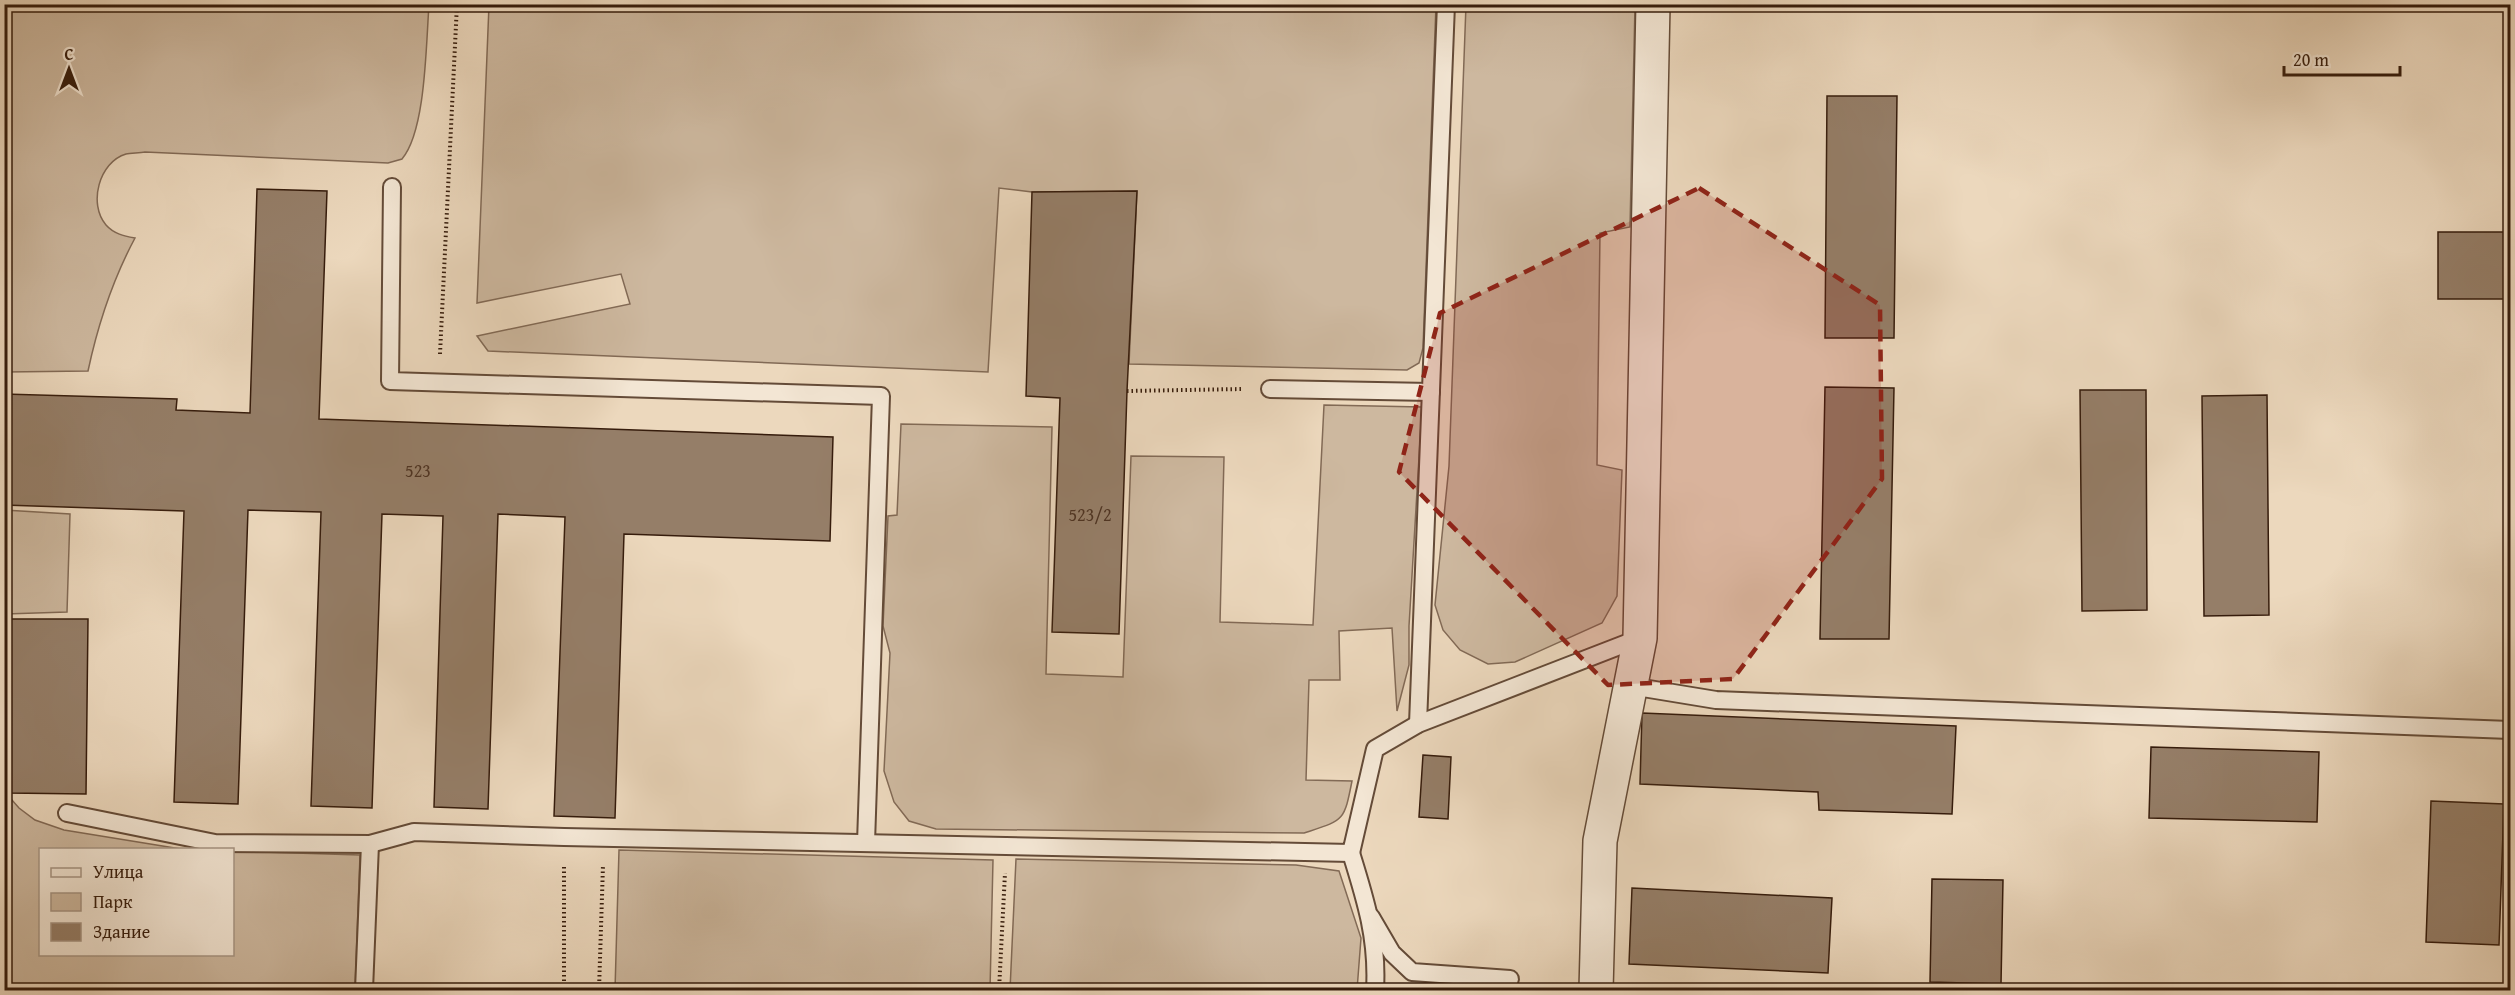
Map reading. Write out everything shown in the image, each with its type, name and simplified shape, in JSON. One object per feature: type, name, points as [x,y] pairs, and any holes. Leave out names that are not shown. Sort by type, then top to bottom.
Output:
[{"type":"street","points":[[1596,990],[1600,841],[1640,638],[1653,4]]},
{"type":"lane","points":[[1419,724],[1446,4]]},
{"type":"lane","points":[[392,187],[390,381],[881,396],[866,843]]},
{"type":"lane","points":[[1270,389],[1431,392]]},
{"type":"lane","points":[[1375,990],[1376,969],[1371,917],[1351,853],[1375,749],[1419,724],[1640,638]]},
{"type":"lane","points":[[1632,672],[1643,688],[1716,700],[2511,730]]},
{"type":"lane","points":[[67,813],[214,843],[369,844],[414,832],[1351,853]]},
{"type":"lane","points":[[364,990],[369,844]]},
{"type":"lane","points":[[1371,917],[1392,953],[1412,972],[1510,979]]},
{"type":"path","points":[[439,382],[457,4]]},
{"type":"path","points":[[1127,391],[1270,389]]},
{"type":"path","points":[[564,837],[564,990]]},
{"type":"path","points":[[599,990],[604,837]]},
{"type":"path","points":[[999,990],[1006,846]]},
{"type":"highlighted area","points":[[1699,188],[1880,305],[1882,479],[1733,679],[1608,685],[1399,472],[1440,313]]},
{"type":"green space","points":[[4,5],[429,5],[423,86],[416,128],[410,146],[402,159],[388,163],[145,152],[126,154],[117,158],[103,174],[97,195],[98,206],[106,225],[112,231],[135,238],[119,270],[107,303],[88,371],[5,372]]},
{"type":"green space","points":[[489,5],[1436,5],[1423,348],[1419,363],[1407,370],[1129,364],[1137,191],[1032,192],[999,188],[988,372],[488,351],[477,336],[630,304],[621,274],[477,303]]},
{"type":"green space","points":[[1466,5],[1635,5],[1630,227],[1600,233],[1597,465],[1622,470],[1617,596],[1602,623],[1515,662],[1488,664],[1460,650],[1443,630],[1435,605],[1449,466]]},
{"type":"green space","points":[[1324,405],[1422,407],[1409,626],[1409,665],[1397,711],[1392,628],[1339,631],[1340,680],[1309,680],[1306,780],[1352,781],[1347,805],[1340,818],[1304,833],[936,829],[909,821],[894,802],[884,771],[890,653],[883,626],[888,516],[897,515],[901,424],[1052,427],[1046,674],[1123,677],[1131,456],[1224,457],[1220,622],[1313,625]]},
{"type":"green space","points":[[4,510],[70,514],[67,612],[5,614]]},
{"type":"green space","points":[[4,791],[19,808],[35,820],[64,830],[175,848],[39,848],[39,956],[234,956],[234,851],[360,855],[355,990],[5,990]]},
{"type":"green space","points":[[619,850],[993,860],[990,990],[615,990]]},
{"type":"green space","points":[[1016,859],[1296,865],[1339,871],[1361,938],[1357,990],[1010,990]]},
{"type":"building","points":[[1827,96],[1897,96],[1894,338],[1825,338]]},
{"type":"building","points":[[257,189],[327,191],[319,419],[833,437],[830,541],[624,534],[615,818],[554,816],[565,517],[498,514],[488,809],[434,807],[443,516],[382,514],[372,808],[311,806],[321,512],[248,510],[238,804],[174,802],[184,511],[4,505],[4,394],[177,399],[176,410],[250,413]]},
{"type":"building","points":[[1137,191],[1127,391],[1119,634],[1052,632],[1060,398],[1026,396],[1032,192]]},
{"type":"building","points":[[2438,232],[2510,232],[2510,299],[2438,299]]},
{"type":"building","points":[[1825,387],[1894,388],[1889,639],[1820,639]]},
{"type":"building","points":[[2080,390],[2146,390],[2147,610],[2082,611]]},
{"type":"building","points":[[2267,395],[2269,615],[2204,616],[2202,396]]},
{"type":"building","points":[[10,619],[88,619],[86,794],[8,793]]},
{"type":"building","points":[[1642,713],[1956,726],[1952,814],[1819,810],[1818,792],[1640,784]]},
{"type":"building","points":[[2151,747],[2319,752],[2317,822],[2149,818]]},
{"type":"building","points":[[1423,755],[1451,757],[1448,819],[1419,817]]},
{"type":"building","points":[[2431,801],[2504,804],[2499,945],[2426,942]]},
{"type":"building","points":[[1932,879],[2003,880],[2001,984],[1930,982]]},
{"type":"building","points":[[1632,888],[1832,898],[1828,973],[1629,964]]}]
